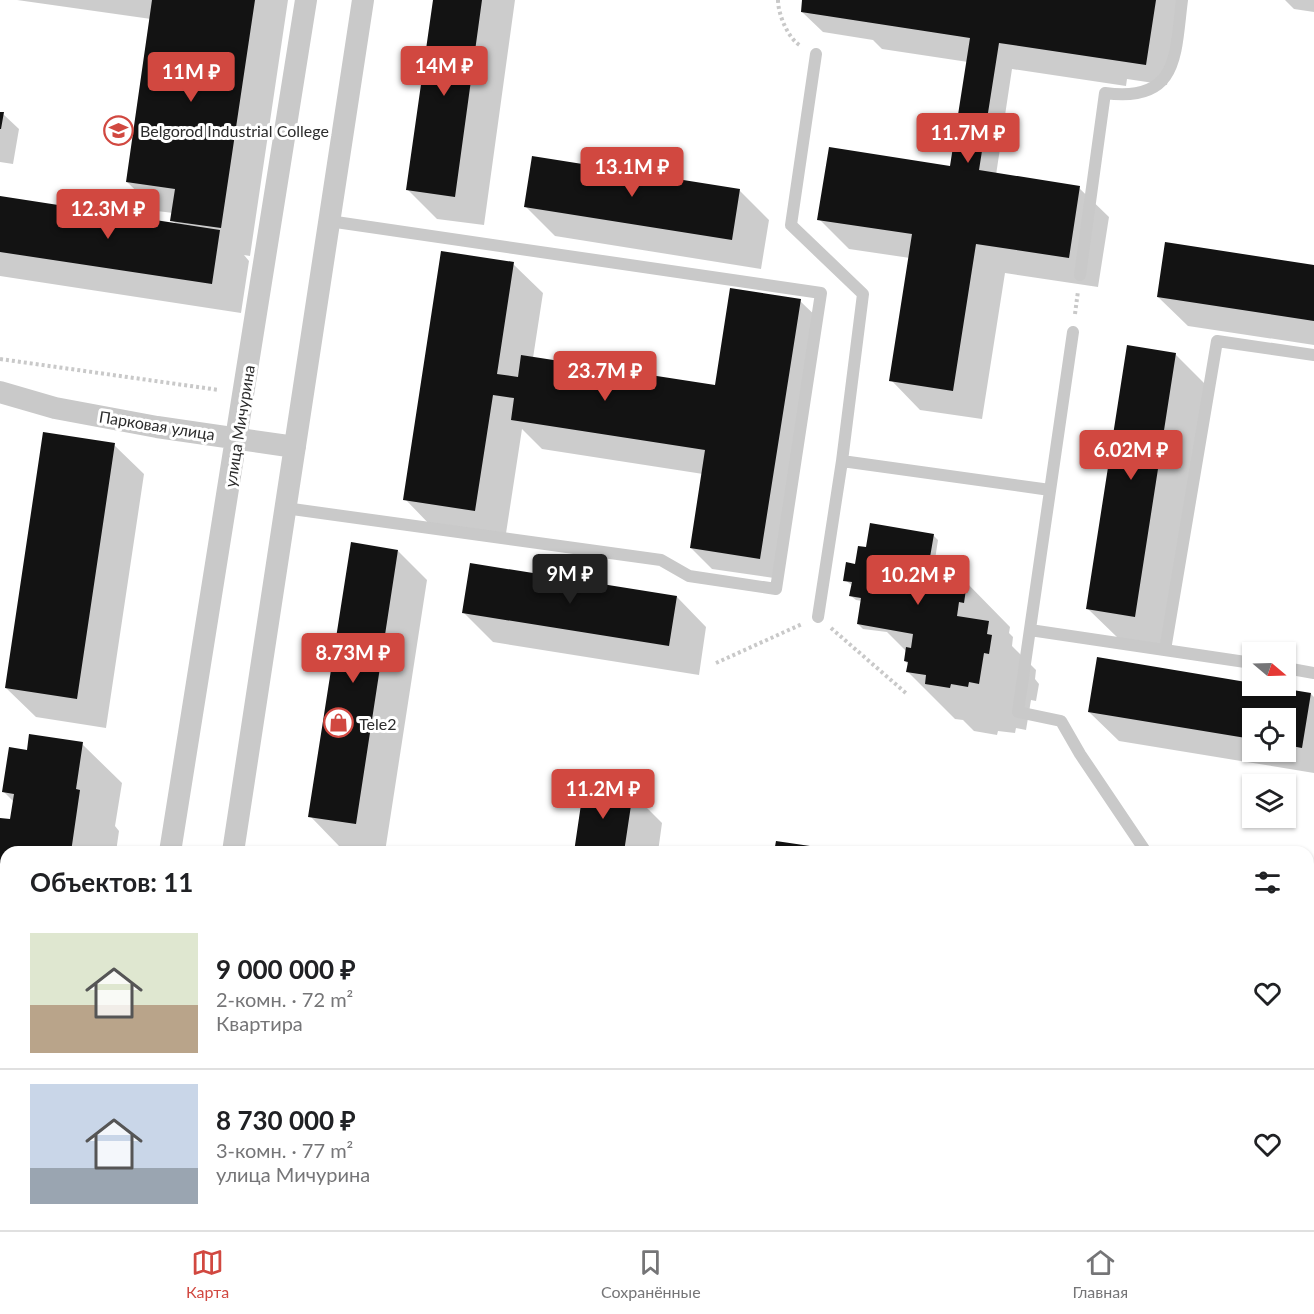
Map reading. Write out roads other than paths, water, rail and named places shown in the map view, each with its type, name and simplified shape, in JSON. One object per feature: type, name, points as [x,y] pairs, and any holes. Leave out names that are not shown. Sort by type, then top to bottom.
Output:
[{"type":"street","name":"улица Мичурина","points":[[171,846],[306,0]]},
{"type":"street","points":[[234,846],[363,0]]},
{"type":"street","name":"Парковая улица","points":[[0,392],[55,408],[157,427],[295,447]]},
{"type":"street","name":"Парковая улица","points":[[0,408],[55,408]]},
{"type":"lane","points":[[1080,275],[1105,93],[1126,96],[1152,89],[1168,74],[1175,54],[1182,0]]},
{"type":"lane","points":[[816,54],[791,225],[862,294],[842,461],[818,617]]},
{"type":"lane","points":[[285,508],[662,560],[689,576],[776,589],[821,293],[329,221]]},
{"type":"lane","points":[[1073,332],[1018,712],[1061,721],[1080,754],[1142,846]]},
{"type":"lane","points":[[1164,650],[1217,341],[1314,355]]},
{"type":"lane","points":[[842,461],[1050,490]]},
{"type":"lane","points":[[1030,630],[1242,662]]},
{"type":"lane","points":[[1296,670],[1314,673]]},
{"type":"place","name":"Belgorod Industrial College","points":[[119,130]]},
{"type":"place","name":"Tele2","points":[[338,723]]}]
